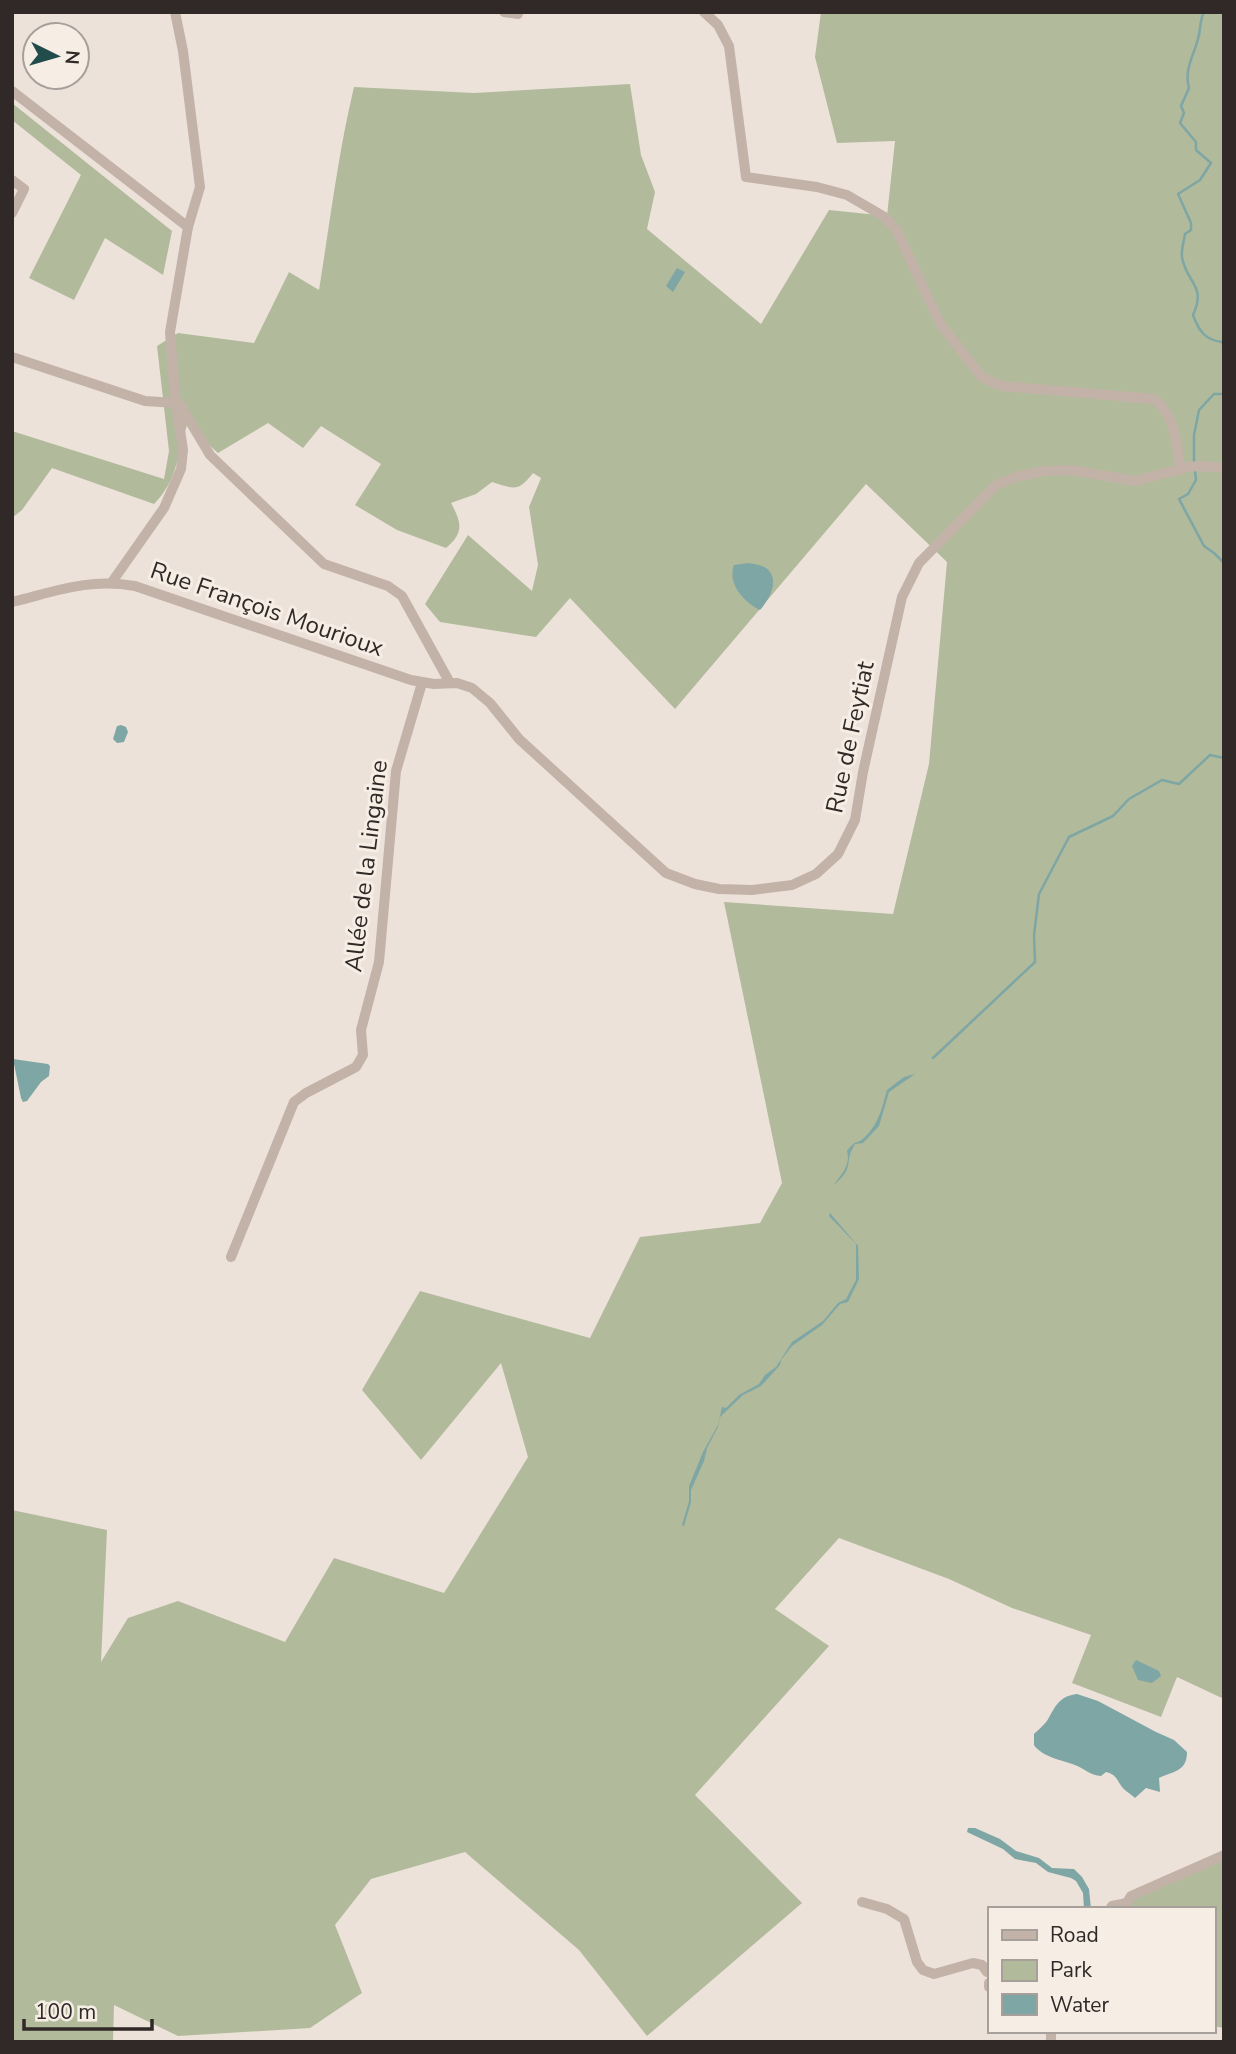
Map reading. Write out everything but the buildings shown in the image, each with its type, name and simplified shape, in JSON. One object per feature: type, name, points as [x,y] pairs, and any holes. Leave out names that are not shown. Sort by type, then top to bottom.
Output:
[{"type":"street","points":[[112,582],[164,508],[181,469],[183,450],[175,399],[170,332],[188,227],[201,187],[183,51],[175,12]]},
{"type":"street","points":[[504,12],[517,14]]},
{"type":"street","points":[[704,12],[718,25],[729,46],[746,177],[817,187],[847,195],[883,216],[896,229],[940,326],[982,377],[1001,386],[1154,399],[1165,407],[1173,421],[1184,469]]},
{"type":"street","points":[[12,91],[188,227]]},
{"type":"street","points":[[12,180],[24,189],[12,213]]},
{"type":"street","points":[[12,357],[145,401],[175,399]]},
{"type":"street","points":[[175,399],[210,455],[324,565],[388,586],[402,596],[450,683]]},
{"type":"street","name":"Rue de Feytiat","points":[[498,713],[519,739],[666,873],[695,884],[719,889],[752,890],[792,885],[816,874],[838,854],[855,820],[902,597],[919,563],[996,485],[1015,477],[1044,471],[1071,470],[1135,481],[1200,466],[1224,468]]},
{"type":"street","name":"Rue François Mourioux","points":[[12,602],[92,582],[135,586],[422,683],[464,685],[478,692],[498,713]]},
{"type":"street","name":"Allée de la Lingaine","points":[[231,1257],[294,1102],[356,1067],[363,1055],[361,1030],[379,962],[396,771],[422,683]]},
{"type":"street","points":[[1125,1906],[1131,1896],[1224,1856]]},
{"type":"street","points":[[862,1902],[887,1909],[904,1919],[917,1962],[923,1970],[934,1974],[973,1963],[982,1965],[988,1978]]},
{"type":"green space","points":[[821,12],[1224,12],[1224,1699],[1177,1677],[1161,1717],[1072,1683],[1091,1635],[1012,1608],[949,1579],[839,1538],[775,1609],[829,1646],[695,1795],[802,1903],[647,2036],[579,1950],[465,1852],[371,1879],[335,1925],[362,1993],[310,2028],[178,2036],[114,2005],[113,2042],[12,2042],[12,1510],[107,1530],[101,1662],[128,1618],[178,1601],[285,1642],[334,1558],[444,1593],[528,1457],[501,1363],[421,1460],[362,1390],[420,1291],[590,1338],[640,1237],[760,1223],[782,1183],[724,902],[893,914],[929,764],[947,562],[866,484],[675,709],[570,598],[536,637],[440,622],[425,604],[468,535],[532,591],[538,565],[529,507],[541,478],[533,473],[520,486],[511,487],[492,482],[476,494],[451,503],[459,521],[459,532],[446,548],[397,530],[355,505],[381,464],[321,426],[303,448],[268,423],[218,453],[187,425],[176,467],[168,486],[154,504],[52,468],[22,510],[12,518],[12,431],[164,479],[169,451],[157,346],[178,333],[254,343],[289,272],[319,290],[354,87],[474,93],[630,84],[641,155],[655,192],[647,229],[761,324],[829,210],[887,216],[895,141],[837,143],[815,57]]},
{"type":"green space","points":[[12,103],[172,231],[163,275],[105,238],[74,300],[29,278],[81,175],[12,120]]},
{"type":"green space","points":[[1224,1852],[1224,2028],[1215,2026],[1215,1907],[1124,1907],[1131,1896]]},
{"type":"water","points":[[677,268],[685,272],[673,292],[666,286]]},
{"type":"water","points":[[749,563],[766,568],[773,578],[770,595],[760,610],[738,592],[733,579],[734,565]]},
{"type":"water","points":[[117,726],[126,727],[128,732],[124,742],[117,743],[113,739]]},
{"type":"water","points":[[13,1059],[50,1066],[49,1076],[27,1101],[23,1102],[21,1098]]},
{"type":"water","points":[[915,1074],[889,1092],[879,1126],[863,1143],[855,1144],[845,1173],[834,1185],[846,1165],[847,1151],[853,1144],[870,1132],[877,1121],[887,1090],[904,1077]]},
{"type":"water","points":[[830,1213],[858,1246],[859,1279],[848,1302],[840,1304],[822,1325],[792,1346],[780,1365],[761,1386],[743,1395],[720,1417],[718,1427],[691,1490],[691,1502],[684,1526],[682,1525],[689,1501],[689,1486],[703,1452],[718,1425],[722,1407],[726,1408],[739,1395],[759,1384],[765,1375],[776,1367],[792,1342],[823,1321],[838,1303],[846,1299],[856,1280],[856,1244],[829,1216]]},
{"type":"water","points":[[1136,1660],[1159,1671],[1161,1676],[1152,1683],[1138,1680],[1132,1666]]},
{"type":"water","points":[[1077,1694],[1098,1701],[1174,1740],[1187,1752],[1185,1764],[1159,1778],[1160,1792],[1146,1788],[1135,1798],[1112,1774],[1094,1774],[1047,1755],[1034,1745],[1034,1734],[1047,1721],[1058,1703]]},
{"type":"water","points":[[968,1828],[975,1828],[1000,1839],[1016,1851],[1039,1858],[1052,1868],[1074,1869],[1089,1889],[1091,1907],[1084,1907],[1083,1893],[1076,1881],[1048,1872],[1036,1863],[1015,1859],[1003,1849],[967,1832]]},
{"type":"waterway","points":[[1204,12],[1188,69],[1189,88],[1181,106],[1184,113],[1180,123],[1196,142],[1196,150],[1211,163],[1200,180],[1178,194],[1191,223],[1191,230],[1185,234],[1182,254],[1184,266],[1197,290],[1197,305],[1193,315],[1203,334],[1222,342],[1224,347]]},
{"type":"waterway","points":[[1194,465],[1194,435],[1199,410],[1214,394],[1224,394]]},
{"type":"waterway","points":[[1195,471],[1196,480],[1188,494],[1179,499],[1204,546],[1224,563]]},
{"type":"waterway","points":[[933,1058],[1035,962],[1034,935],[1039,894],[1069,837],[1113,816],[1129,799],[1162,780],[1179,784],[1210,755],[1224,758]]}]
